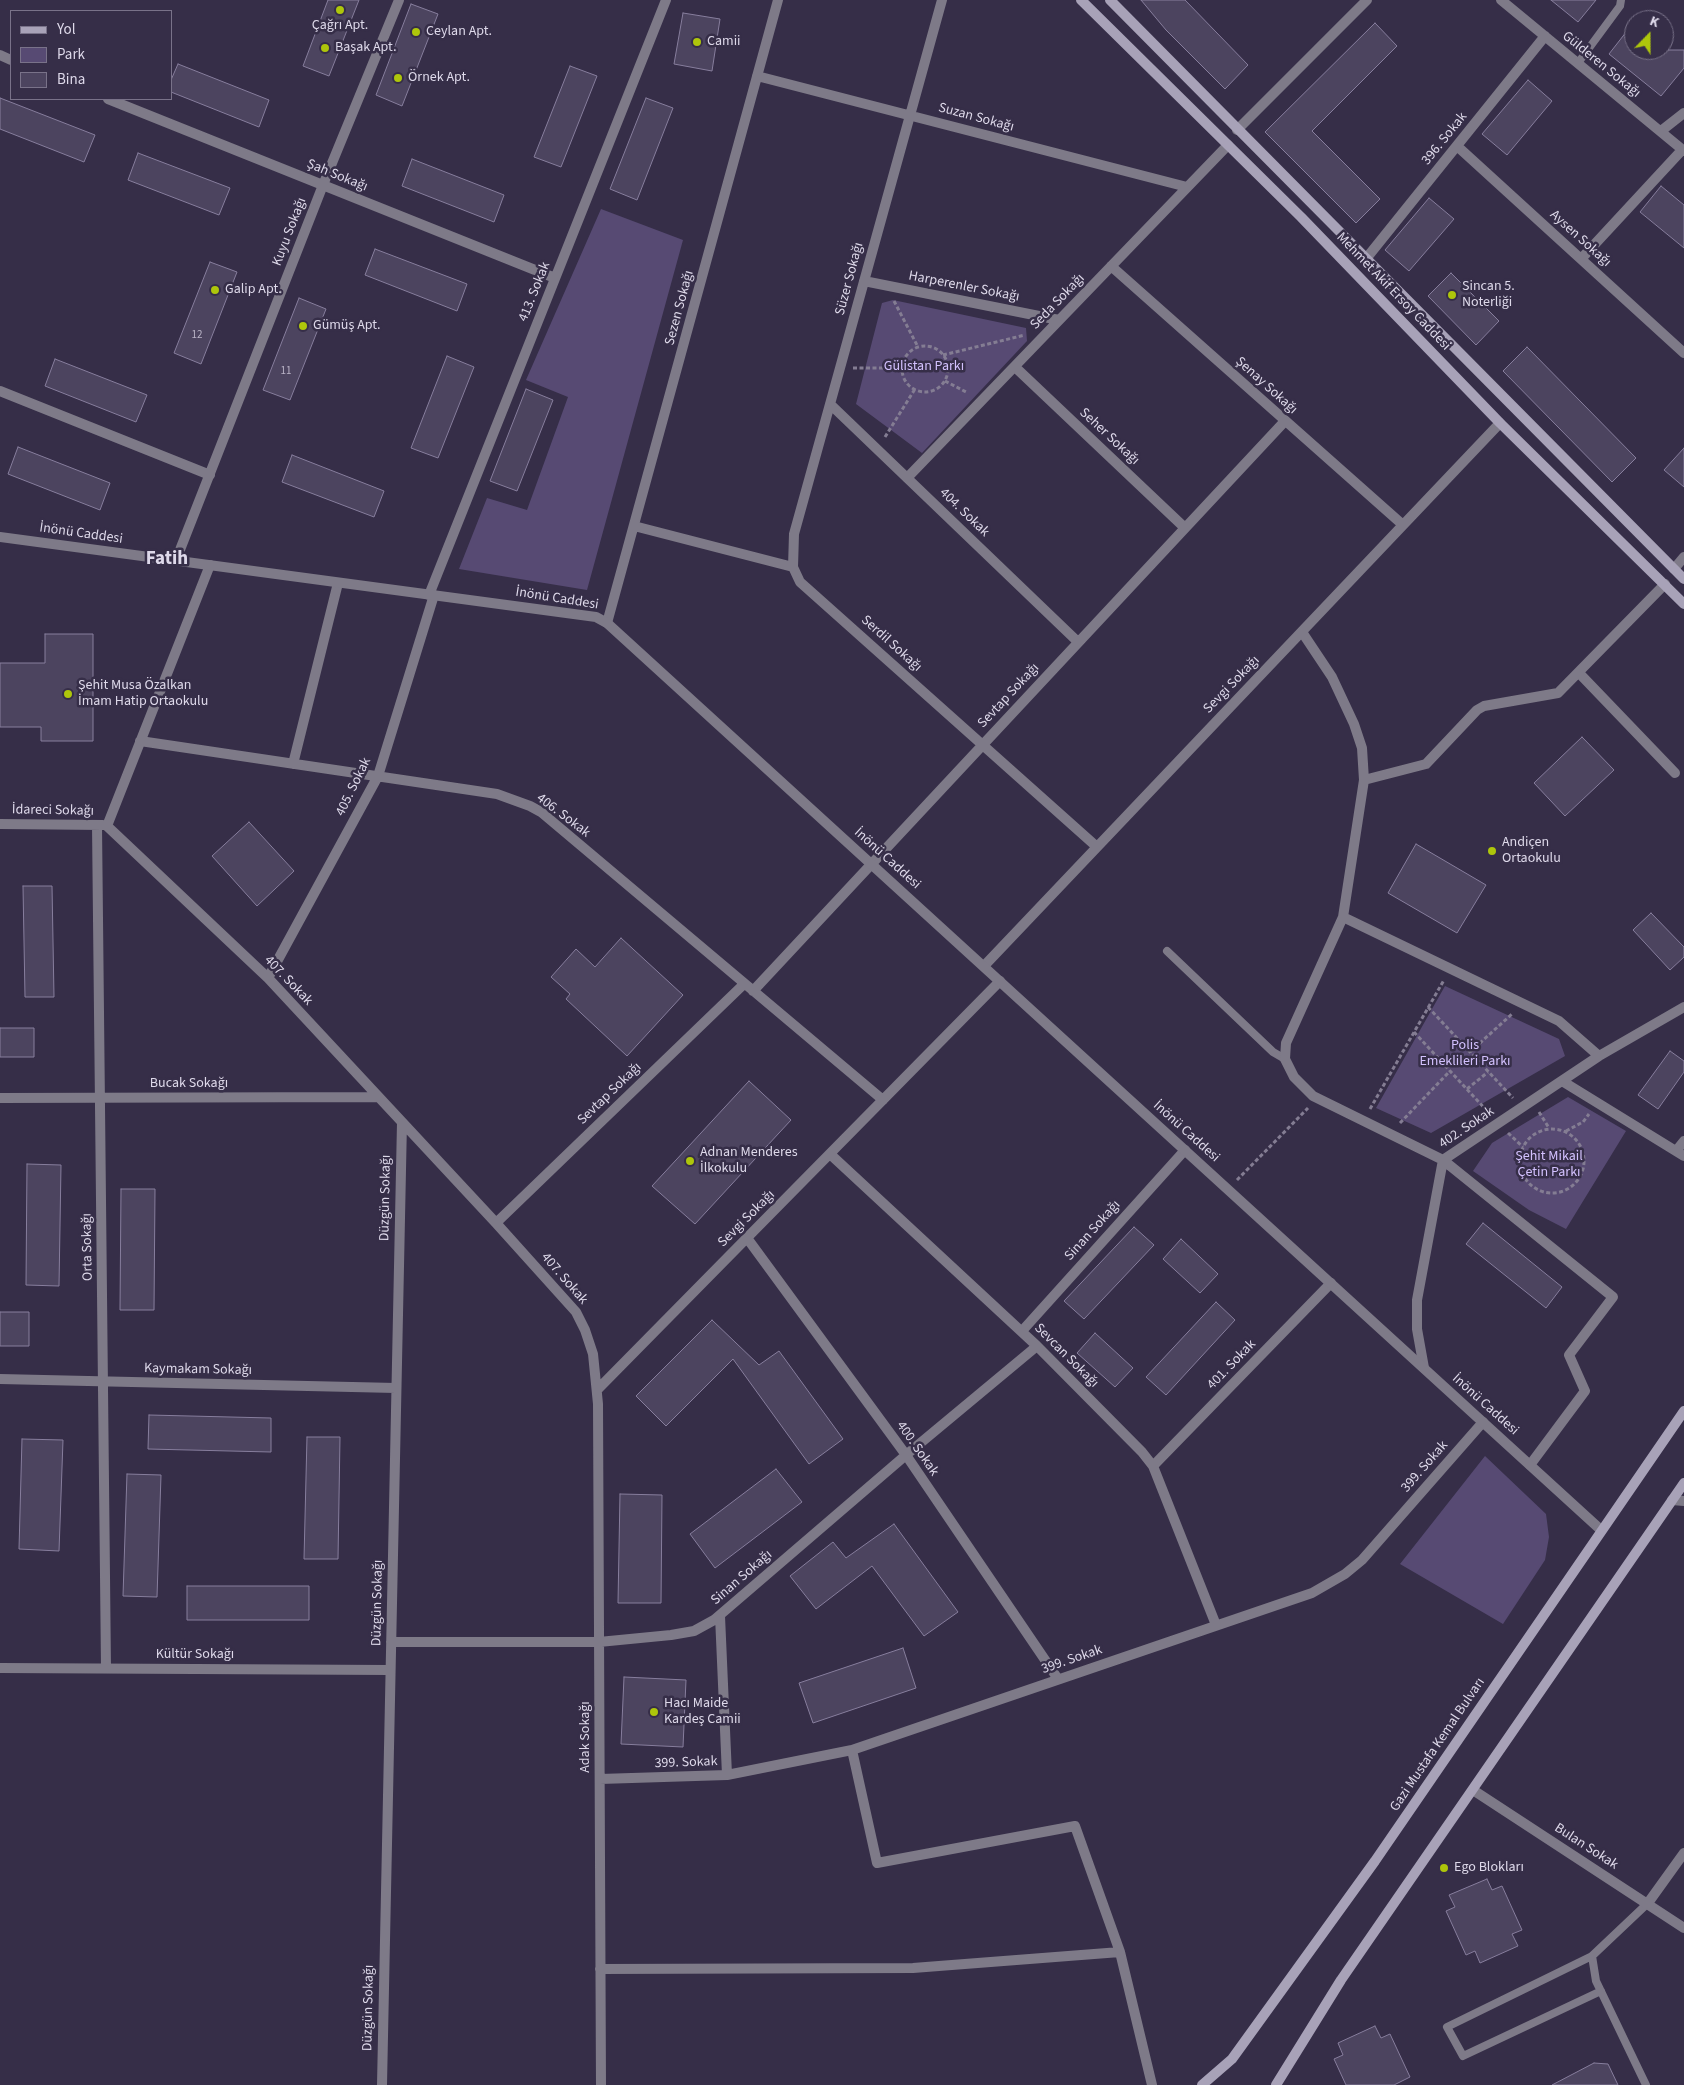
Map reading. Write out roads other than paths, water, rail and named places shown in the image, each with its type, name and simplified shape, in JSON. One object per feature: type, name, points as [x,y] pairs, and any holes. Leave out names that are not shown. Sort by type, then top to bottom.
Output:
[{"type":"main road","name":"Mehmet Akif Ersoy Caddesi","points":[[1081,0],[1301,217],[1500,423],[1684,604]]},
{"type":"main road","name":"Mehmet Akif Ersoy Caddesi","points":[[1110,0],[1684,579]]},
{"type":"main road","name":"Gazi Mustafa Kemal Bulvarı","points":[[1202,2085],[1232,2059],[1375,1861],[1684,1410]]},
{"type":"main road","points":[[1276,2085],[1341,1980],[1684,1483]]},
{"type":"street","name":"Kuyu Sokağı","points":[[176,560],[323,185],[399,0]]},
{"type":"street","name":"413. Sokak","points":[[431,595],[666,0]]},
{"type":"street","name":"Sezen Sokağı","points":[[607,623],[778,0]]},
{"type":"street","name":"Süzer Sokağı","points":[[793,567],[794,534],[942,0]]},
{"type":"street","points":[[1237,130],[1367,0]]},
{"type":"street","name":"Gülderen Sokağı","points":[[1501,0],[1683,150]]},
{"type":"street","name":"396. Sokak","points":[[1366,260],[1545,36]]},
{"type":"street","name":"Suzan Sokağı","points":[[757,76],[1187,188]]},
{"type":"street","name":"Şah Sokağı","points":[[110,100],[555,278]]},
{"type":"street","points":[[1661,132],[1684,113]]},
{"type":"street","name":"Seda Sokağı","points":[[907,478],[1228,145]]},
{"type":"street","name":"Aysen Sokağı","points":[[1457,146],[1684,353]]},
{"type":"street","points":[[1582,259],[1683,150]]},
{"type":"street","name":"Şenay Sokağı","points":[[1111,266],[1403,525]]},
{"type":"street","name":"Harperenler Sokağı","points":[[864,281],[1055,324]]},
{"type":"street","name":"Seher Sokağı","points":[[1015,366],[1185,528]]},
{"type":"street","points":[[0,391],[210,475]]},
{"type":"street","name":"404. Sokak","points":[[830,404],[1078,642]]},
{"type":"street","name":"Sevtap Sokağı","points":[[753,991],[1285,421]]},
{"type":"street","name":"Sevgi Sokağı","points":[[984,966],[1500,423]]},
{"type":"street","points":[[634,526],[793,567]]},
{"type":"street","name":"İnönü Caddesi","points":[[0,536],[596,617],[607,623],[1602,1530]]},
{"type":"street","points":[[1674,569],[1684,557]]},
{"type":"street","points":[[102,825],[140,741],[210,565]]},
{"type":"street","name":"Serdil Sokağı","points":[[793,567],[800,582],[1097,847]]},
{"type":"street","points":[[293,764],[338,582]]},
{"type":"street","points":[[1364,780],[1426,764],[1477,710],[1484,706],[1558,694],[1665,584]]},
{"type":"street","name":"405. Sokak","points":[[268,978],[378,776],[431,595]]},
{"type":"street","points":[[1302,632],[1332,677],[1354,724],[1362,748],[1364,780],[1343,917],[1286,1043],[1285,1060],[1294,1077],[1318,1099],[1443,1160],[1613,1297],[1569,1355],[1585,1391],[1530,1465]]},
{"type":"street","points":[[1579,673],[1675,773]]},
{"type":"street","name":"406. Sokak","points":[[140,741],[497,794],[530,806],[541,812],[884,1100]]},
{"type":"street","name":"İdareci Sokağı","points":[[0,824],[102,825]]},
{"type":"street","name":"407. Sokak","points":[[102,825],[268,978],[569,1304],[581,1320],[593,1354],[598,1390]]},
{"type":"street","name":"Orta Sokağı","points":[[102,825],[100,1098],[106,1668]]},
{"type":"street","points":[[1343,917],[1559,1021],[1599,1056]]},
{"type":"street","name":"Sevgi Sokağı","points":[[598,1390],[1000,981]]},
{"type":"street","name":"Sevtap Sokağı","points":[[496,1223],[744,984]]},
{"type":"street","name":"402. Sokak","points":[[1424,1368],[1417,1329],[1418,1300],[1443,1160],[1599,1056],[1684,1007]]},
{"type":"street","points":[[1562,1081],[1680,1154],[1684,1141]]},
{"type":"street","name":"Bucak Sokağı","points":[[0,1098],[378,1097]]},
{"type":"street","name":"Düzgün Sokağı","points":[[382,2085],[402,1122]]},
{"type":"street","name":"Sinan Sokağı","points":[[1022,1331],[1185,1150]]},
{"type":"street","name":"Sevcan Sokağı","points":[[830,1154],[1022,1331],[1133,1442],[1153,1466],[1216,1625]]},
{"type":"street","name":"400. Sokak","points":[[747,1238],[906,1456],[1058,1679]]},
{"type":"street","name":"401. Sokak","points":[[1153,1466],[1331,1283]]},
{"type":"street","name":"Sinan Sokağı","points":[[391,1642],[599,1642],[683,1634],[703,1627],[720,1616],[1037,1346]]},
{"type":"street","name":"Kaymakam Sokağı","points":[[0,1379],[396,1388]]},
{"type":"street","name":"Adak Sokağı","points":[[598,1390],[601,2085]]},
{"type":"street","name":"399. Sokak","points":[[600,1779],[727,1775],[852,1750],[1312,1592],[1335,1581],[1362,1560],[1483,1422]]},
{"type":"street","points":[[1672,1500],[1684,1501]]},
{"type":"street","points":[[720,1616],[727,1775]]},
{"type":"street","name":"Kültür Sokağı","points":[[0,1668],[390,1670]]},
{"type":"street","points":[[852,1750],[877,1863],[1075,1826],[1120,1952],[1152,2085]]},
{"type":"street","name":"Bulan Sokak","points":[[1473,1790],[1684,1928]]},
{"type":"street","points":[[1648,1903],[1684,1853]]},
{"type":"street","points":[[600,1969],[913,1968],[1120,1952]]},
{"type":"lane","points":[[1578,63],[1620,6],[1621,0]]},
{"type":"lane","points":[[1167,951],[1273,1052],[1285,1060]]},
{"type":"lane","points":[[1601,1991],[1463,2056],[1446,2028],[1592,1956],[1648,1903]]},
{"type":"lane","points":[[1592,1956],[1593,1969],[1601,1991],[1646,2085]]},
{"type":"place","name":"Çağrı Apt.","points":[[340,10]]},
{"type":"place","name":"Ceylan Apt.","points":[[416,32]]},
{"type":"place","name":"Camii","points":[[697,42]]},
{"type":"place","name":"Başak Apt.","points":[[325,48]]},
{"type":"place","name":"Örnek Apt.","points":[[398,78]]},
{"type":"place","name":"Galip Apt.","points":[[215,290]]},
{"type":"place","name":"Sincan 5. Noterliği","points":[[1452,295]]},
{"type":"place","name":"Gümüş Apt.","points":[[303,326]]},
{"type":"place","name":"Şehit Musa Özalkan İmam Hatip Ortaokulu","points":[[68,694]]},
{"type":"place","name":"Andiçen Ortaokulu","points":[[1492,851]]},
{"type":"place","name":"Adnan Menderes İlkokulu","points":[[690,1161]]},
{"type":"place","name":"Hacı Maide Kardeş Camii","points":[[654,1712]]},
{"type":"place","name":"Ego Blokları","points":[[1444,1868]]},
{"type":"district","name":"Fatih","points":[[167,560]]},
{"type":"park label","name":"Gülistan Parkı","points":[[924,367]]},
{"type":"park label","name":"Polis Emeklileri Parkı","points":[[1465,1054]]},
{"type":"park label","name":"Şehit Mikail Çetin Parkı","points":[[1549,1166]]}]
